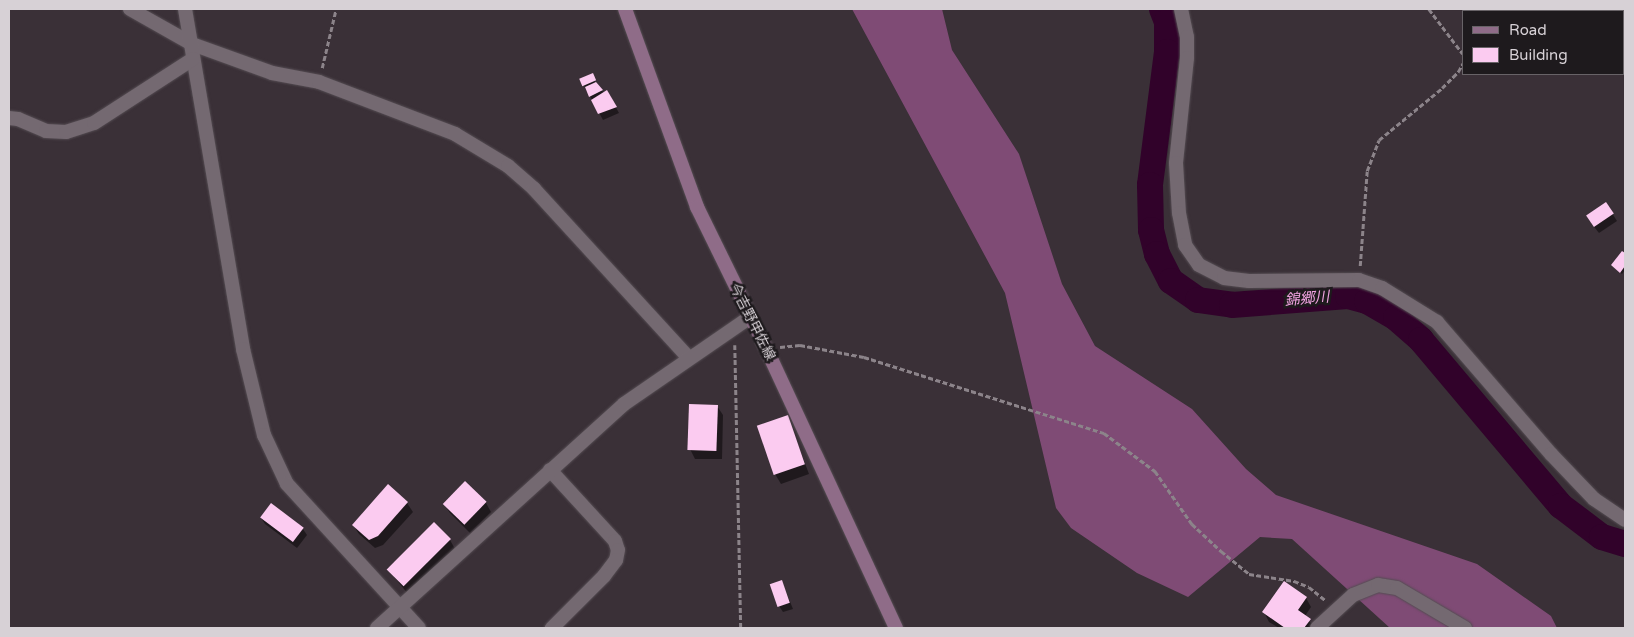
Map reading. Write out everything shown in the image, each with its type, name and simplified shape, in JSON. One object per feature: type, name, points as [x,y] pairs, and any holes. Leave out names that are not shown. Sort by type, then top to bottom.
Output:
[{"type":"main road","name":"今吉野甲佐線","points":[[625,9],[697,207],[766,348],[896,628]]},
{"type":"street","points":[[130,9],[192,44],[272,73],[319,82],[455,134],[508,166],[534,189],[689,358]]},
{"type":"street","points":[[185,9],[244,349],[264,436],[287,484],[398,608],[419,628]]},
{"type":"street","points":[[1181,9],[1187,37],[1188,58],[1176,163],[1179,213],[1185,244],[1199,265],[1224,278],[1249,281],[1359,280],[1382,288],[1437,322],[1551,454],[1594,499],[1625,520]]},
{"type":"street","points":[[9,118],[18,119],[46,131],[66,132],[94,123],[193,59]]},
{"type":"street","points":[[377,628],[624,404],[750,317]]},
{"type":"street","points":[[550,470],[615,541],[618,550],[616,560],[604,576],[552,628]]},
{"type":"street","points":[[1317,628],[1353,595],[1378,585],[1397,588],[1465,628]]},
{"type":"path","points":[[319,82],[336,9]]},
{"type":"path","points":[[1429,9],[1462,53]]},
{"type":"path","points":[[1359,280],[1367,171],[1379,140],[1442,88],[1458,72],[1462,65]]},
{"type":"path","points":[[735,328],[742,628]]},
{"type":"path","points":[[766,348],[800,345],[864,357],[1104,433],[1155,471],[1192,524],[1249,574],[1294,581],[1309,586],[1316,595],[1337,609]]},
{"type":"shaded area","points":[[852,9],[942,9],[952,50],[1019,154],[1062,284],[1095,346],[1192,409],[1246,469],[1276,495],[1477,564],[1551,616],[1557,628],[1390,628],[1292,539],[1260,537],[1188,597],[1137,573],[1071,528],[1056,508],[1005,293]]},
{"type":"building","points":[[593,73],[596,80],[582,86],[579,79]]},
{"type":"building","points":[[596,82],[603,90],[589,97],[585,87]]},
{"type":"building","points":[[607,90],[617,107],[598,114],[591,100]]},
{"type":"building","points":[[1606,202],[1614,214],[1594,227],[1586,215]]},
{"type":"building","points":[[1622,251],[1625,253],[1625,266],[1620,273],[1611,265]]},
{"type":"building","points":[[689,404],[718,405],[716,451],[687,450]]},
{"type":"building","points":[[788,415],[805,464],[774,475],[757,426]]},
{"type":"building","points":[[465,481],[487,502],[464,525],[443,504]]},
{"type":"building","points":[[388,484],[408,502],[378,536],[369,540],[352,525]]},
{"type":"building","points":[[271,503],[304,528],[293,542],[260,517]]},
{"type":"building","points":[[434,522],[451,539],[404,586],[387,569]]},
{"type":"building","points":[[782,580],[790,603],[778,607],[770,584]]},
{"type":"building","points":[[1284,581],[1307,597],[1298,610],[1311,619],[1304,628],[1285,628],[1262,612]]},
{"type":"waterway","name":"錦郷川","points":[[1162,9],[1167,22],[1167,52],[1150,185],[1151,230],[1157,254],[1171,281],[1198,300],[1232,305],[1348,296],[1367,301],[1396,318],[1421,340],[1561,506],[1602,537],[1625,544]]}]
